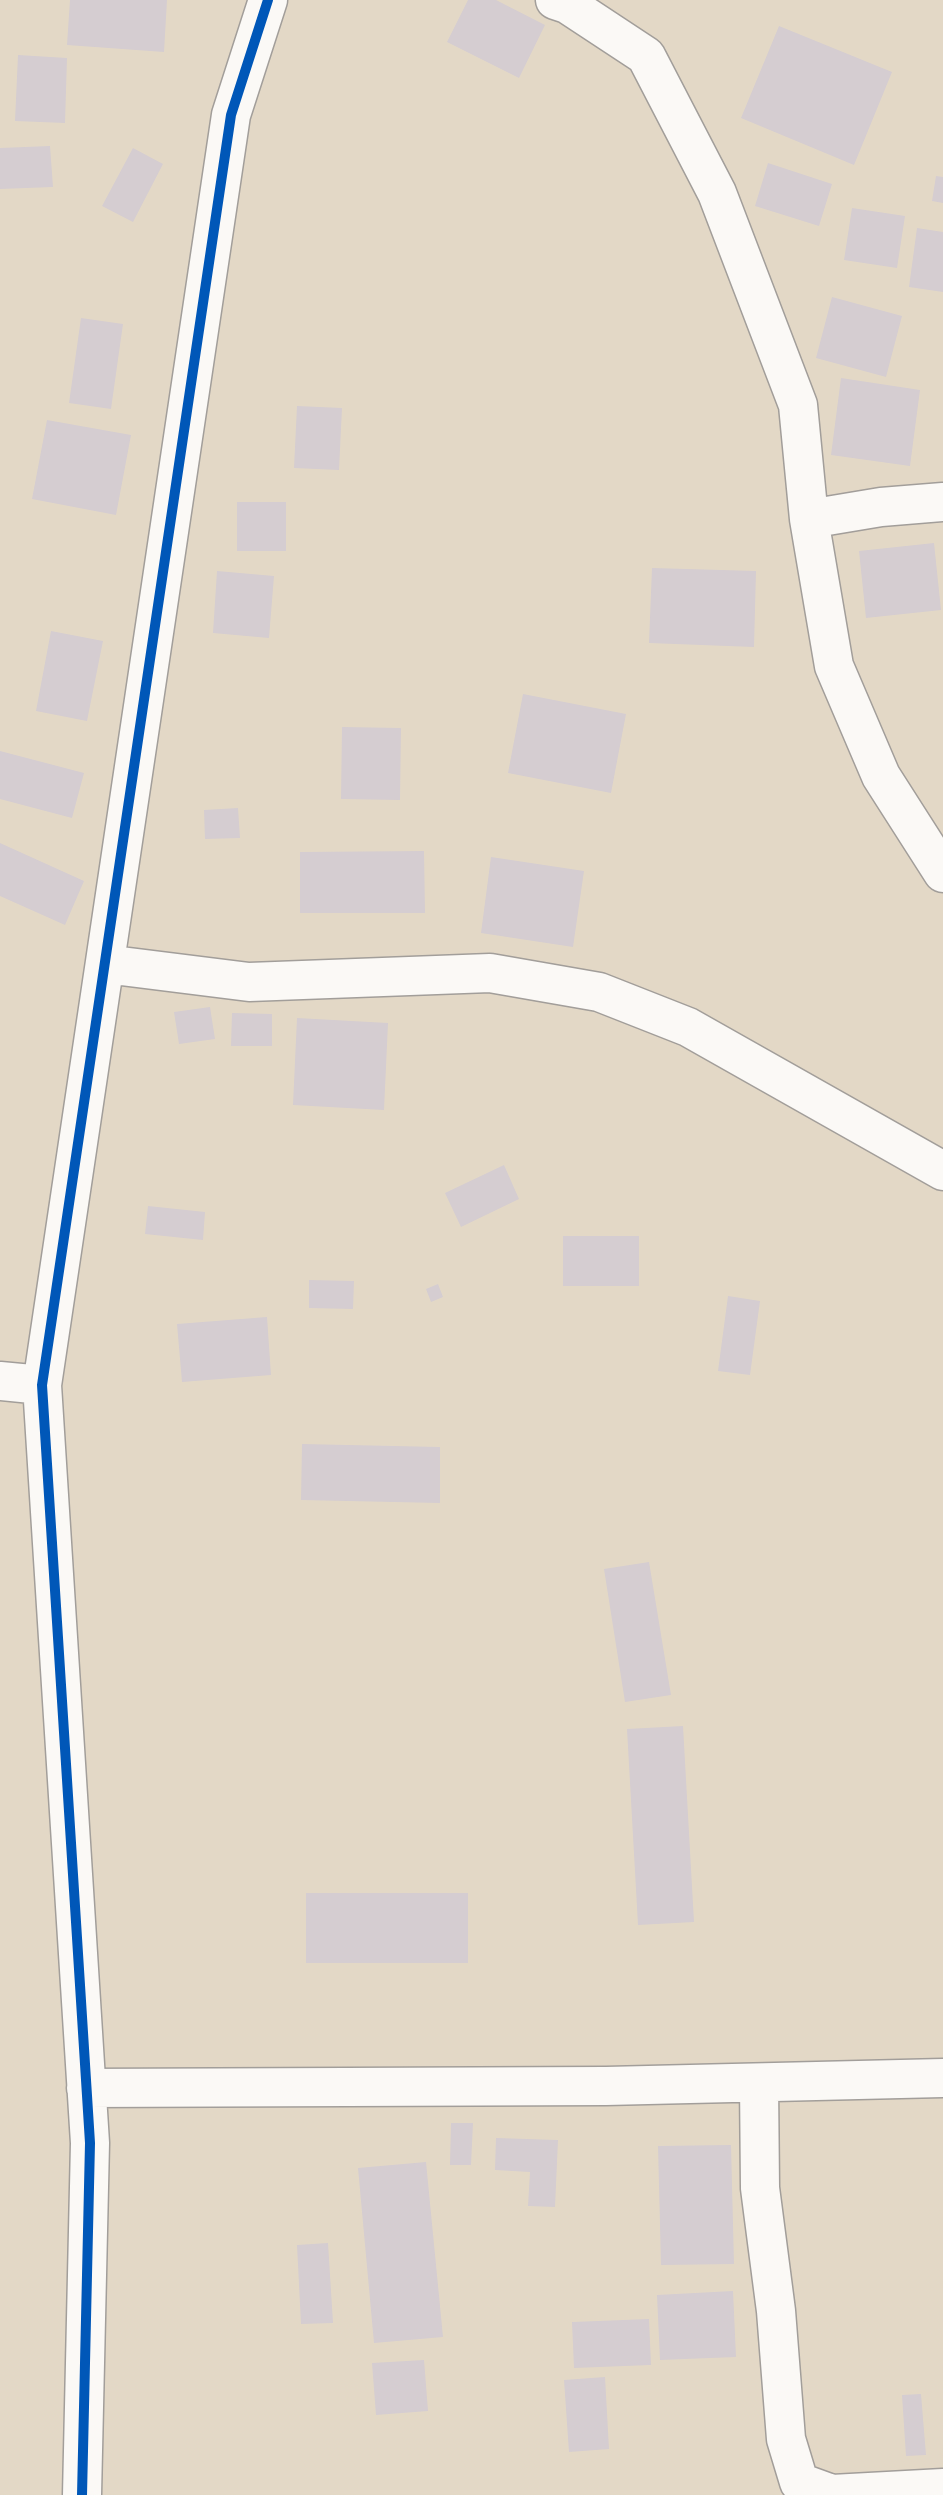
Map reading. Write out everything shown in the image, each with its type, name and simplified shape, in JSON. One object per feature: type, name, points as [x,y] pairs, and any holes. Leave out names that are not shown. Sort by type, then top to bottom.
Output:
[{"type":"street","points":[[82,2495],[90,2143],[42,1385],[231,115],[268,0]]},
{"type":"street","points":[[555,0],[567,4],[646,57],[716,193],[798,404],[809,519],[834,666],[881,776],[943,873]]},
{"type":"street","points":[[809,519],[881,506],[943,502]]},
{"type":"street","points":[[105,964],[249,982],[490,973],[599,992],[688,1027],[943,1171]]},
{"type":"street","points":[[0,1381],[42,1385]]},
{"type":"street","points":[[86,2088],[759,2083],[943,2078]]},
{"type":"street","points":[[759,2083],[760,2188],[776,2311],[786,2439],[799,2482],[832,2494],[943,2488]]},
{"type":"building","points":[[70,0],[167,0],[164,52],[67,45]]},
{"type":"building","points":[[468,0],[496,0],[545,25],[519,78],[447,42]]},
{"type":"building","points":[[779,26],[892,72],[854,165],[741,118]]},
{"type":"building","points":[[18,55],[67,58],[65,123],[15,121]]},
{"type":"building","points":[[50,146],[53,187],[0,189],[0,148]]},
{"type":"building","points":[[133,148],[163,164],[133,222],[102,206]]},
{"type":"building","points":[[768,163],[832,184],[819,226],[755,206]]},
{"type":"building","points":[[936,176],[943,177],[943,203],[932,201]]},
{"type":"building","points":[[852,208],[905,216],[897,268],[844,260]]},
{"type":"building","points":[[917,228],[943,232],[943,292],[909,287]]},
{"type":"building","points":[[832,297],[902,316],[886,377],[816,358]]},
{"type":"building","points":[[81,318],[123,324],[111,409],[69,403]]},
{"type":"building","points":[[841,378],[920,390],[910,466],[831,455]]},
{"type":"building","points":[[297,406],[342,408],[339,470],[294,468]]},
{"type":"building","points":[[47,420],[131,435],[116,515],[32,499]]},
{"type":"building","points":[[237,502],[286,502],[286,551],[237,551]]},
{"type":"building","points":[[934,543],[941,610],[866,618],[859,551]]},
{"type":"building","points":[[652,568],[756,571],[754,647],[649,643]]},
{"type":"building","points":[[217,571],[274,576],[269,638],[213,633]]},
{"type":"building","points":[[51,631],[103,641],[87,721],[36,711]]},
{"type":"building","points":[[523,694],[626,714],[611,793],[508,773]]},
{"type":"building","points":[[342,727],[401,728],[400,800],[341,799]]},
{"type":"building","points":[[0,751],[84,773],[72,818],[0,799]]},
{"type":"building","points":[[238,808],[240,838],[205,839],[204,810]]},
{"type":"building","points":[[0,843],[84,881],[65,925],[0,896]]},
{"type":"building","points":[[424,851],[425,913],[300,913],[300,852]]},
{"type":"building","points":[[491,857],[584,871],[573,947],[481,933]]},
{"type":"building","points":[[210,1007],[215,1039],[179,1044],[174,1012]]},
{"type":"building","points":[[232,1013],[272,1014],[272,1046],[231,1046]]},
{"type":"building","points":[[297,1018],[388,1023],[384,1110],[293,1105]]},
{"type":"building","points":[[504,1165],[519,1199],[461,1227],[445,1193]]},
{"type":"building","points":[[148,1206],[205,1212],[203,1240],[145,1234]]},
{"type":"building","points":[[563,1236],[639,1236],[639,1286],[563,1286]]},
{"type":"building","points":[[309,1280],[354,1281],[353,1309],[309,1308]]},
{"type":"building","points":[[438,1284],[443,1297],[431,1302],[426,1289]]},
{"type":"building","points":[[728,1296],[760,1301],[750,1375],[718,1371]]},
{"type":"building","points":[[267,1317],[271,1375],[182,1382],[177,1324]]},
{"type":"building","points":[[302,1444],[440,1447],[440,1503],[301,1500]]},
{"type":"building","points":[[649,1562],[671,1695],[625,1702],[604,1569]]},
{"type":"building","points":[[683,1726],[694,1922],[638,1925],[627,1729]]},
{"type":"building","points":[[306,1893],[468,1893],[468,1963],[306,1963]]},
{"type":"building","points":[[451,2123],[473,2123],[471,2165],[450,2165]]},
{"type":"building","points":[[496,2138],[558,2140],[555,2207],[528,2206],[530,2172],[495,2170]]},
{"type":"building","points":[[731,2145],[734,2264],[661,2265],[658,2146]]},
{"type":"building","points":[[426,2162],[443,2337],[374,2343],[358,2168]]},
{"type":"building","points":[[328,2243],[333,2323],[301,2324],[297,2245]]},
{"type":"building","points":[[733,2291],[736,2357],[660,2360],[657,2295]]},
{"type":"building","points":[[649,2319],[651,2365],[574,2368],[572,2322]]},
{"type":"building","points":[[424,2360],[428,2411],[376,2415],[372,2363]]},
{"type":"building","points":[[605,2377],[609,2449],[569,2452],[564,2380]]},
{"type":"building","points":[[921,2394],[926,2455],[906,2456],[902,2395]]},
{"type":"cycle path","points":[[82,2495],[90,2143],[42,1385],[231,115],[268,0]]}]
